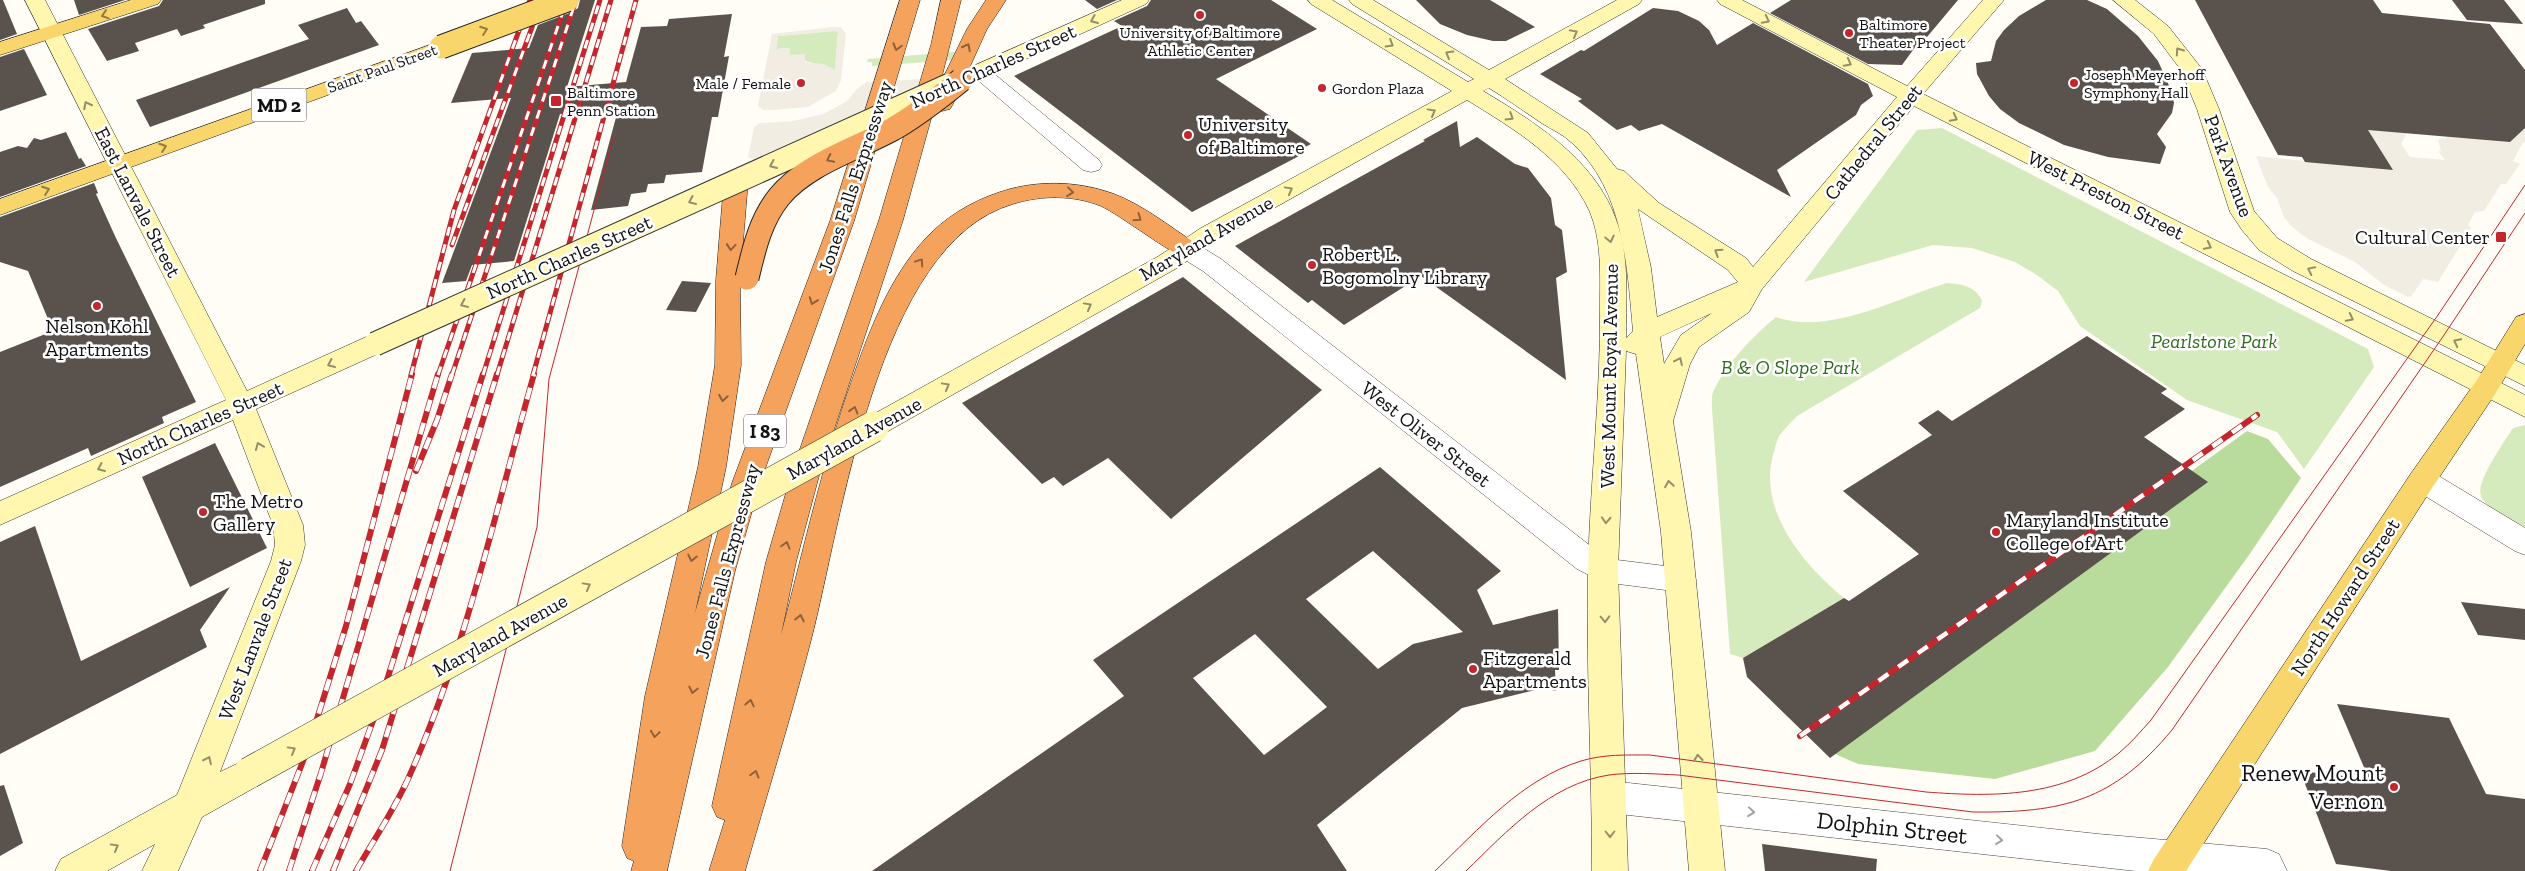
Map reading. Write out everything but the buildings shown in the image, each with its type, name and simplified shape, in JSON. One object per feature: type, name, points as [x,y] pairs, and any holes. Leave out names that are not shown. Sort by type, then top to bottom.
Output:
[{"type":"highway","name":"Jones Falls Expressway","points":[[649,871],[720,571],[746,483],[842,221],[896,52],[910,0]]},
{"type":"highway","name":"I 83","points":[[715,871],[781,562],[806,472],[891,220],[952,0]]},
{"type":"highway","points":[[891,220],[964,54],[976,29],[996,0]]},
{"type":"highway","points":[[738,279],[758,230],[778,197],[797,179],[822,163],[893,129],[971,76]]},
{"type":"highway","points":[[635,871],[661,696],[712,467],[728,365],[738,279],[736,181]]},
{"type":"highway","points":[[727,871],[797,631],[812,562],[860,393],[883,329],[907,283],[924,257],[953,226],[982,206],[1002,198],[1044,191],[1064,191],[1104,199],[1132,213],[1186,249]]},
{"type":"main road","name":"East Lanvale Street","points":[[35,0],[241,404]]},
{"type":"main road","points":[[0,49],[151,0]]},
{"type":"main road","name":"Saint Paul Street","points":[[0,207],[567,0]]},
{"type":"main road","name":"North Charles Street","points":[[0,514],[1139,0]]},
{"type":"main road","name":"West Mount Royal Avenue","points":[[1318,0],[1525,126],[1556,149],[1587,185],[1599,206],[1612,247],[1614,366],[1603,570],[1610,797],[1610,871]]},
{"type":"main road","name":"West Mount Royal Avenue","points":[[1359,0],[1490,79],[1580,138],[1597,158],[1622,199],[1634,234],[1646,333],[1676,532],[1707,871]]},
{"type":"main road","name":"Maryland Avenue","points":[[73,871],[873,427],[1186,249],[1209,234],[1632,0]]},
{"type":"main road","name":"West Preston Street","points":[[1727,0],[1911,96],[2486,387]]},
{"type":"main road","name":"Cathedral Street","points":[[1659,424],[1677,364],[1690,341],[1740,306],[1753,284],[1994,0]]},
{"type":"main road","name":"Park Avenue","points":[[2124,0],[2161,30],[2191,69],[2226,160],[2242,212],[2268,244],[2302,265],[2501,364]]},
{"type":"main road","points":[[1597,158],[1651,208],[1737,264],[1753,284]]},
{"type":"main road","name":"Cathedral Street","points":[[1614,366],[1646,333],[1753,284]]},
{"type":"main road","name":"North Howard Street","points":[[2171,864],[2422,480],[2486,387],[2525,323]]},
{"type":"main road","points":[[2501,364],[2525,376]]},
{"type":"main road","points":[[2486,387],[2525,407]]},
{"type":"main road","name":"West Lanvale Street","points":[[160,871],[190,806],[286,561],[290,545],[288,525],[275,487],[241,404]]},
{"type":"street","points":[[971,76],[1091,165]]},
{"type":"street","name":"West Oliver Street","points":[[1186,249],[1212,265],[1551,532],[1603,570],[1681,580]]},
{"type":"street","points":[[2422,480],[2525,544]]},
{"type":"street","name":"Dolphin Street","points":[[1610,797],[2098,851],[2171,864],[2267,866],[2269,871]]},
{"type":"green space","points":[[838,32],[835,70],[790,55],[790,48],[776,49],[778,36]]},
{"type":"green space","points":[[976,50],[955,60],[872,66],[872,62],[867,62],[868,59]]},
{"type":"green space","name":"Pearlstone Park","points":[[1942,128],[2368,349],[2374,367],[2304,469],[2277,432],[2187,400],[2080,326],[2058,291],[2037,275],[2015,262],[1972,248],[1933,245],[1804,282],[1917,130]]},
{"type":"green space","name":"B & O Slope Park","points":[[1947,283],[1963,285],[1976,292],[1982,301],[1980,308],[1797,416],[1781,433],[1777,441],[1770,476],[1772,496],[1778,516],[1800,553],[1844,598],[1743,658],[1730,654],[1712,409],[1712,394],[1719,380],[1741,350],[1776,317],[1797,322],[1840,319],[1863,313]]},
{"type":"green space","points":[[2525,425],[2525,527],[2489,506],[2481,496],[2480,490],[2486,472],[2513,428]]},
{"type":"green space","points":[[2247,431],[2268,439],[2301,478],[2249,555],[2168,667],[2095,751],[1995,779],[1858,764],[1819,747],[1929,661]]},
{"type":"shaded area","points":[[841,27],[846,34],[841,80],[836,91],[808,107],[763,110],[758,106],[772,34]],"holes":[[[838,32],[835,70],[824,64],[805,62],[805,54],[790,55],[790,48],[776,49],[778,36]]]},
{"type":"shaded area","points":[[2214,37],[2314,43],[2407,133],[2401,144],[2410,157],[2445,160],[2438,151],[2441,151],[2438,140],[2440,139],[2447,137],[2486,138],[2510,142],[2525,127],[2525,143],[2523,142],[2513,161],[2520,164],[2506,184],[2501,184],[2484,211],[2475,212],[2468,225],[2471,228],[2438,282],[2423,279],[2410,297],[2404,295],[2384,285],[2355,262],[2308,239],[2291,226],[2284,217],[2277,198],[2268,187],[2256,156],[2392,170],[2225,55]]},
{"type":"shaded area","points":[[936,79],[764,156],[754,160],[748,157],[754,127],[760,123],[793,121],[823,114],[846,102],[857,89],[867,82]]},
{"type":"tram line","points":[[450,871],[537,527],[549,379],[614,135]]},
{"type":"tram line","points":[[1435,871],[1485,822],[1520,793],[1560,769],[1598,757],[1650,755],[1951,794],[2002,794],[2027,791],[2075,779],[2098,768],[2119,753],[2151,720],[2438,315],[2525,185]]},
{"type":"tram line","points":[[1466,871],[1497,840],[1531,811],[1568,788],[1588,780],[1609,775],[1635,773],[1678,775],[1973,812],[2034,810],[2084,798],[2107,787],[2129,773],[2172,730],[2444,335],[2525,213]]},
{"type":"railway","points":[[411,375],[454,210],[530,0]]},
{"type":"railway","points":[[452,245],[542,0]]},
{"type":"railway","points":[[438,375],[567,0]]},
{"type":"railway","points":[[452,375],[576,0]]},
{"type":"railway","points":[[483,375],[600,0]]},
{"type":"railway","points":[[497,375],[611,0]]},
{"type":"railway","points":[[533,375],[636,0]]},
{"type":"railway","points":[[260,871],[307,751],[346,626],[412,374]]},
{"type":"railway","points":[[289,871],[321,773],[438,374]]},
{"type":"railway","points":[[416,471],[437,420],[452,374]]},
{"type":"railway","points":[[312,871],[350,784],[382,696],[483,374]]},
{"type":"railway","points":[[333,871],[382,750],[497,374]]},
{"type":"railway","points":[[356,871],[390,814],[408,779],[429,730],[447,680],[478,579],[534,374]]},
{"type":"railway","points":[[1800,736],[2257,415]]},
{"type":"place","name":"University of Baltimore Athletic Center","points":[[1200,15]]},
{"type":"place","name":"Baltimore Theater Project","points":[[1849,33]]},
{"type":"place","name":"Male / Female","points":[[801,83]]},
{"type":"place","name":"Joseph Meyerhoff Symphony Hall","points":[[2074,83]]},
{"type":"place","name":"Gordon Plaza","points":[[1322,88]]},
{"type":"place","name":"Baltimore Penn Station","points":[[556,101]]},
{"type":"place","name":"University of Baltimore","points":[[1188,135]]},
{"type":"place","name":"Cultural Center","points":[[2501,237]]},
{"type":"place","name":"Robert L. Bogomolny Library","points":[[1312,265]]},
{"type":"place","name":"Nelson Kohl Apartments","points":[[97,306]]},
{"type":"place","name":"The Metro Gallery","points":[[203,512]]},
{"type":"place","name":"Maryland Institute College of Art","points":[[1996,532]]},
{"type":"place","name":"Fitzgerald Apartments","points":[[1473,669]]},
{"type":"place","name":"Renew Mount Vernon","points":[[2394,787]]}]
